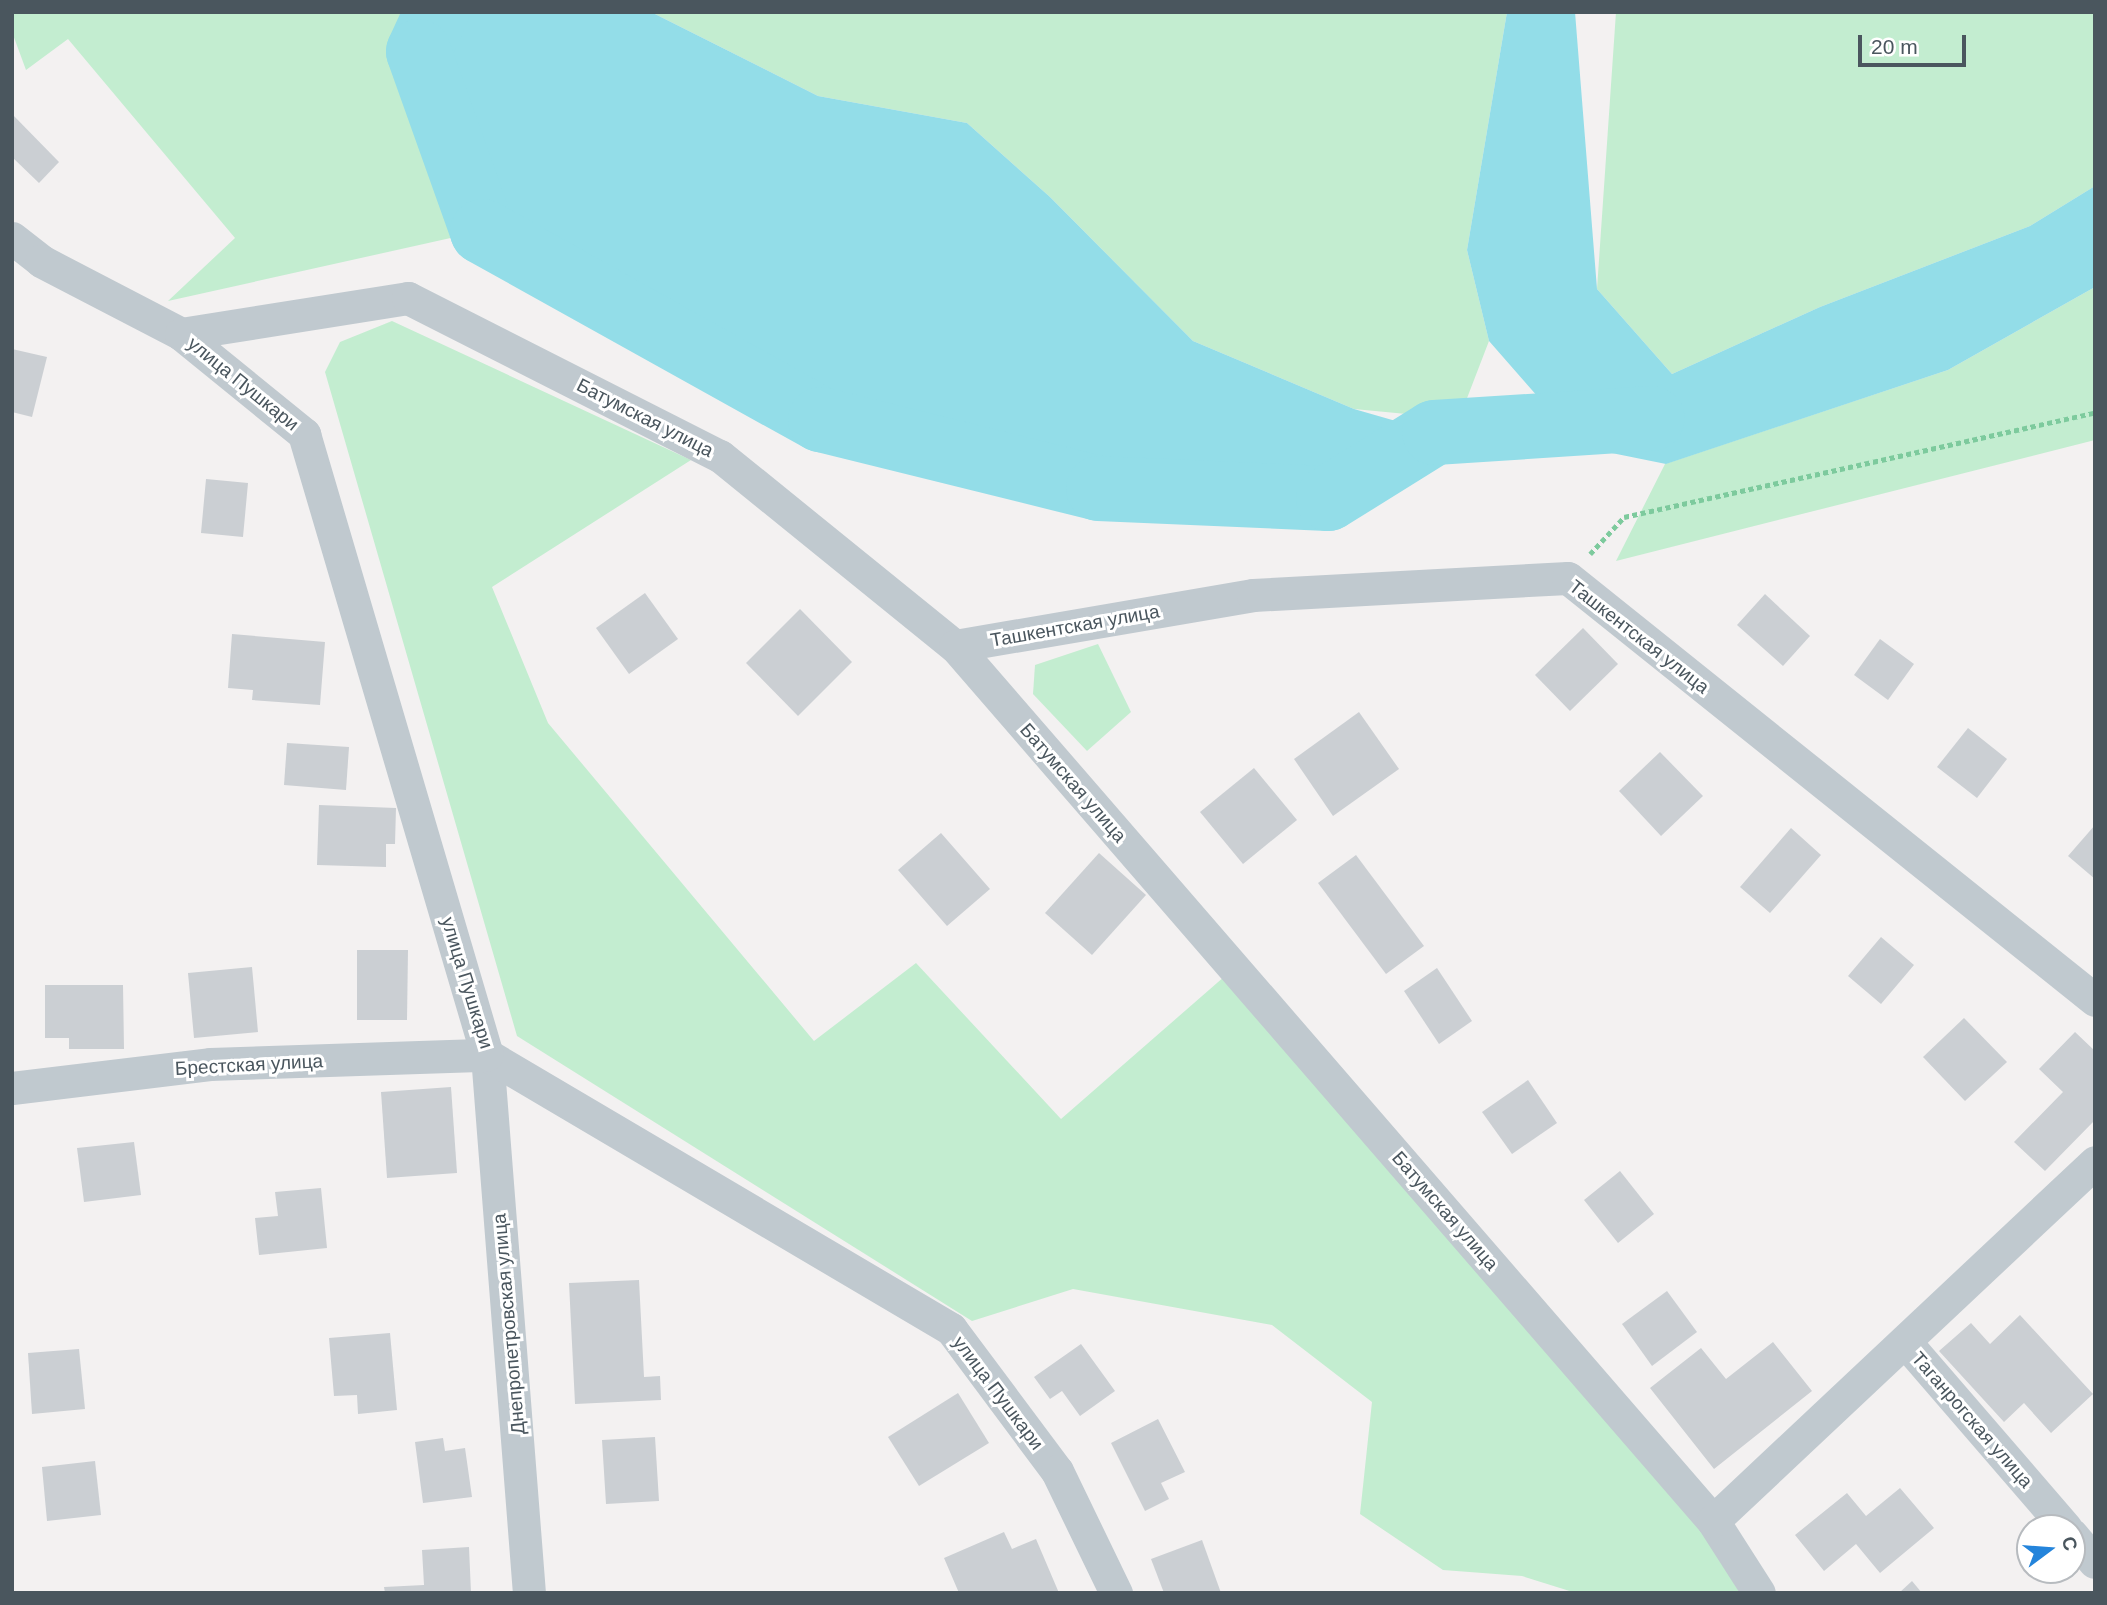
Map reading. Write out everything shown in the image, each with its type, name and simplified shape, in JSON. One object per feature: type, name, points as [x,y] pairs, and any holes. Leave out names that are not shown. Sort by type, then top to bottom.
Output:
[{"type":"street","name":"улица Пушкари","points":[[12,238],[41,261],[181,334],[304,434],[487,1055],[951,1329],[1057,1471],[1116,1593]]},
{"type":"street","name":"Батумская улица","points":[[181,334],[408,298],[720,456],[955,646],[1713,1521],[1759,1593]]},
{"type":"street","name":"Ташкентская улица","points":[[955,646],[1253,595],[1568,578],[2092,993]]},
{"type":"street","name":"Брестская улица","points":[[12,1088],[211,1064],[487,1055]]},
{"type":"street","name":"Днепропетровская улица","points":[[487,1055],[528,1593]]},
{"type":"street","points":[[1713,1521],[1906,1344],[2095,1162]]},
{"type":"street","name":"Таганрогская улица","points":[[1906,1344],[2054,1514]]},
{"type":"path","points":[[1568,578],[1624,517],[2095,413]]},
{"type":"green space","points":[[12,12],[436,12],[418,51],[482,231],[168,301],[235,238],[68,39],[26,70],[12,32]]},
{"type":"green space","points":[[651,12],[1507,12],[1467,250],[1489,341],[1459,419],[1354,409],[1193,341],[1050,197],[967,123],[818,96]]},
{"type":"green space","points":[[1616,12],[2095,12],[2095,186],[2030,226],[1820,307],[1672,374],[1597,289]]},
{"type":"green space","points":[[2095,287],[2095,440],[1616,561],[1665,464],[1948,370]]},
{"type":"green space","points":[[392,321],[691,460],[492,587],[548,723],[814,1041],[916,963],[1061,1119],[1225,976],[1701,1529],[1740,1593],[1576,1593],[1522,1576],[1443,1570],[1360,1514],[1372,1402],[1272,1325],[1073,1289],[972,1321],[517,1036],[325,372],[340,342]]},
{"type":"green space","points":[[1098,644],[1131,712],[1087,751],[1033,694],[1035,665]]},
{"type":"water","points":[[436,12],[651,12],[818,96],[967,123],[1050,197],[1193,341],[1354,409],[1434,432],[1328,498],[1098,488],[820,419],[482,231],[418,51]]},
{"type":"water","points":[[1507,12],[1575,12],[1597,289],[1672,374],[1820,307],[2030,226],[2095,186],[2095,287],[1948,370],[1666,464],[1582,447],[1489,341],[1467,250]]},
{"type":"building","points":[[12,114],[59,162],[39,183],[12,157]]},
{"type":"building","points":[[12,349],[47,357],[32,417],[12,412]]},
{"type":"building","points":[[206,479],[248,483],[243,537],[201,533]]},
{"type":"building","points":[[645,593],[678,639],[629,674],[596,628]]},
{"type":"building","points":[[1765,594],[1810,636],[1783,666],[1737,625]]},
{"type":"building","points":[[800,609],[852,662],[798,716],[746,663]]},
{"type":"building","points":[[1583,628],[1618,664],[1570,711],[1535,675]]},
{"type":"building","points":[[232,634],[325,642],[320,705],[252,700],[253,690],[228,688]]},
{"type":"building","points":[[1880,639],[1914,664],[1888,700],[1854,675]]},
{"type":"building","points":[[1359,712],[1399,769],[1333,816],[1294,759]]},
{"type":"building","points":[[1968,728],[2007,759],[1977,798],[1937,767]]},
{"type":"building","points":[[287,743],[349,747],[346,790],[284,785]]},
{"type":"building","points":[[1660,752],[1703,796],[1661,836],[1619,791]]},
{"type":"building","points":[[1254,768],[1297,820],[1243,864],[1200,812]]},
{"type":"building","points":[[319,805],[396,808],[395,844],[386,844],[386,867],[317,865]]},
{"type":"building","points":[[2095,825],[2095,879],[2068,856]]},
{"type":"building","points":[[1791,828],[1821,855],[1770,913],[1740,887]]},
{"type":"building","points":[[941,833],[990,889],[947,926],[898,870]]},
{"type":"building","points":[[1099,853],[1146,895],[1092,955],[1045,913]]},
{"type":"building","points":[[1356,855],[1424,946],[1386,974],[1318,883]]},
{"type":"building","points":[[1881,937],[1914,965],[1881,1004],[1848,976]]},
{"type":"building","points":[[357,950],[408,950],[407,1020],[357,1020]]},
{"type":"building","points":[[252,967],[258,1032],[194,1038],[188,973]]},
{"type":"building","points":[[1437,968],[1472,1021],[1439,1044],[1404,991]]},
{"type":"building","points":[[45,985],[123,985],[124,1049],[69,1049],[69,1038],[45,1038]]},
{"type":"building","points":[[1964,1018],[2007,1062],[1965,1101],[1923,1057]]},
{"type":"building","points":[[2075,1032],[2095,1051],[2095,1120],[2045,1171],[2014,1142],[2063,1092],[2039,1069]]},
{"type":"building","points":[[1528,1080],[1557,1123],[1512,1154],[1482,1112]]},
{"type":"building","points":[[451,1087],[457,1173],[387,1178],[381,1092]]},
{"type":"building","points":[[134,1142],[141,1195],[84,1202],[77,1148]]},
{"type":"building","points":[[1620,1171],[1654,1214],[1618,1243],[1584,1200]]},
{"type":"building","points":[[321,1188],[327,1248],[259,1255],[255,1218],[278,1216],[275,1192]]},
{"type":"building","points":[[639,1280],[644,1377],[660,1376],[661,1400],[575,1404],[569,1283]]},
{"type":"building","points":[[1667,1291],[1697,1332],[1652,1366],[1622,1324]]},
{"type":"building","points":[[2020,1315],[2093,1394],[2051,1433],[2024,1403],[2004,1422],[1939,1351],[1971,1323],[1990,1344]]},
{"type":"building","points":[[390,1333],[397,1410],[358,1414],[357,1395],[334,1396],[329,1338]]},
{"type":"building","points":[[1773,1342],[1812,1391],[1714,1469],[1650,1388],[1701,1348],[1726,1379]]},
{"type":"building","points":[[1081,1344],[1115,1391],[1080,1416],[1062,1391],[1050,1399],[1034,1377]]},
{"type":"building","points":[[79,1349],[85,1409],[32,1414],[28,1353]]},
{"type":"building","points":[[958,1393],[989,1443],[919,1486],[888,1437]]},
{"type":"building","points":[[1158,1419],[1185,1472],[1161,1483],[1169,1499],[1145,1511],[1111,1443]]},
{"type":"building","points":[[655,1437],[659,1501],[606,1504],[602,1440]]},
{"type":"building","points":[[443,1438],[445,1451],[465,1448],[472,1497],[423,1503],[415,1442]]},
{"type":"building","points":[[95,1461],[101,1515],[47,1521],[42,1467]]},
{"type":"building","points":[[1900,1488],[1934,1528],[1880,1573],[1856,1544],[1824,1571],[1795,1535],[1847,1493],[1866,1516]]},
{"type":"building","points":[[1004,1532],[1012,1549],[1036,1539],[1059,1593],[959,1593],[944,1558]]},
{"type":"building","points":[[1202,1540],[1221,1593],[1164,1593],[1151,1559]]},
{"type":"building","points":[[469,1547],[471,1593],[385,1593],[384,1587],[424,1585],[422,1550]]},
{"type":"building","points":[[1912,1581],[1922,1593],[1899,1593]]},
{"type":"waterway","points":[[436,12],[418,51],[482,231],[820,419],[1098,488],[1328,498],[1434,432],[1652,418]]}]
